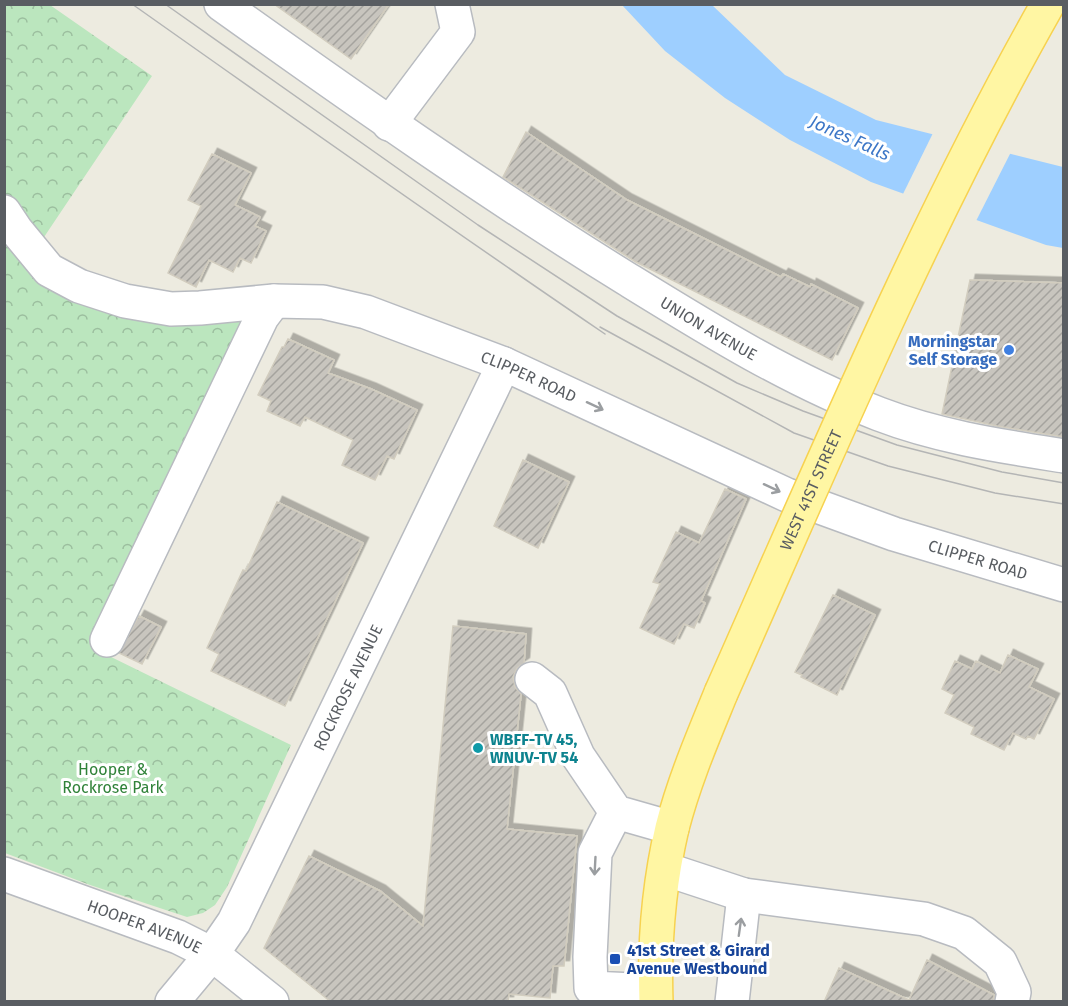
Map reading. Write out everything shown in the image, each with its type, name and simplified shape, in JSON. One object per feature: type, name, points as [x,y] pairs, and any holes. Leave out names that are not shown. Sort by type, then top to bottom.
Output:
[{"type":"main road","name":"WEST 41ST STREET","points":[[656,997],[656,955],[664,869],[672,828],[691,766],[857,385],[951,187],[1017,57],[1048,4]]},
{"type":"street","name":"UNION AVENUE","points":[[221,4],[389,124],[550,232],[743,348],[819,388],[880,414],[931,431],[989,444],[1064,456]]},
{"type":"street","points":[[389,124],[458,32],[452,4]]},
{"type":"street","name":"CLIPPER ROAD","points":[[4,212],[49,270],[79,286],[125,301],[171,309],[274,301],[323,302],[366,312],[504,364],[787,495],[894,534],[1064,585]]},
{"type":"street","points":[[107,640],[262,317],[274,301]]},
{"type":"street","name":"ROCKROSE AVENUE","points":[[172,1002],[212,954],[234,922],[504,364]]},
{"type":"street","points":[[532,679],[550,693],[578,756],[616,812],[672,828]]},
{"type":"street","points":[[616,812],[596,853],[591,988],[656,997]]},
{"type":"street","points":[[664,869],[744,895],[924,919],[964,933],[1000,962],[1014,992],[1012,1002]]},
{"type":"street","name":"HOOPER AVENUE","points":[[4,874],[178,937],[212,954],[272,1002]]},
{"type":"street","points":[[732,1002],[744,895]]},
{"type":"green space","name":"Hooper & Rockrose Park","points":[[5,5],[50,5],[152,76],[32,255],[83,287],[265,312],[105,654],[291,745],[227,887],[215,905],[203,913],[187,917],[90,885],[5,853]]},
{"type":"water","name":"Jones Falls","points":[[622,5],[712,5],[785,75],[876,120],[1063,167],[1063,248],[1046,245],[871,182],[790,140],[725,98],[665,51]]},
{"type":"pier","points":[[934,131],[1012,150],[975,223],[902,196]]},
{"type":"building","points":[[274,4],[389,4],[351,59]]},
{"type":"building","points":[[526,132],[627,200],[781,277],[783,274],[810,287],[811,284],[858,308],[832,360],[636,262],[503,177]]},
{"type":"building","points":[[212,154],[251,173],[235,205],[260,217],[255,226],[266,231],[251,263],[240,258],[233,272],[209,260],[196,287],[168,273],[201,206],[188,200]]},
{"type":"building","name":"Morningstar Self Storage","points":[[970,280],[1064,283],[1064,437],[942,414]]},
{"type":"building","points":[[288,339],[334,360],[328,373],[417,410],[394,459],[387,456],[375,480],[342,465],[353,440],[305,417],[300,426],[267,411],[271,401],[258,395]]},
{"type":"building","points":[[523,460],[569,482],[538,548],[494,526]]},
{"type":"building","points":[[725,489],[746,499],[701,601],[705,603],[694,628],[684,624],[674,644],[640,628],[660,584],[653,582],[676,532],[699,543]]},
{"type":"building","points":[[277,502],[363,543],[285,706],[211,671],[219,654],[207,648],[243,570],[246,571]]},
{"type":"building","points":[[833,595],[875,615],[837,695],[795,672]]},
{"type":"building","points":[[139,616],[161,627],[142,664],[119,653]]},
{"type":"building","name":"WBFF-TV 45, WNUV-TV 54","points":[[453,626],[526,634],[524,663],[517,668],[513,677],[515,687],[521,694],[507,829],[577,836],[564,966],[553,966],[550,998],[509,994],[508,1002],[331,1002],[264,948],[309,856],[380,891],[423,926]]},
{"type":"building","points":[[1008,655],[1038,669],[1029,687],[1054,699],[1034,739],[1028,736],[1026,739],[1013,733],[1004,750],[971,734],[974,727],[945,713],[954,695],[942,689],[955,661],[972,669],[976,661],[1000,673]]},
{"type":"building","points":[[927,960],[994,995],[994,1002],[824,1002],[839,968],[909,1000]]},
{"type":"tram line","points":[[132,4],[605,334],[568,309],[571,311]]},
{"type":"tram line","points":[[165,4],[478,225],[617,316],[737,383],[803,411],[897,445],[1002,472],[1064,483]]},
{"type":"tram line","points":[[600,327],[794,433],[888,466],[995,493],[1064,504]]},
{"type":"place","name":"Morningstar Self Storage","points":[[1009,350]]},
{"type":"place","name":"WBFF-TV 45, WNUV-TV 54","points":[[478,748]]},
{"type":"place","name":"41st Street & Girard Avenue Westbound","points":[[615,959]]}]
